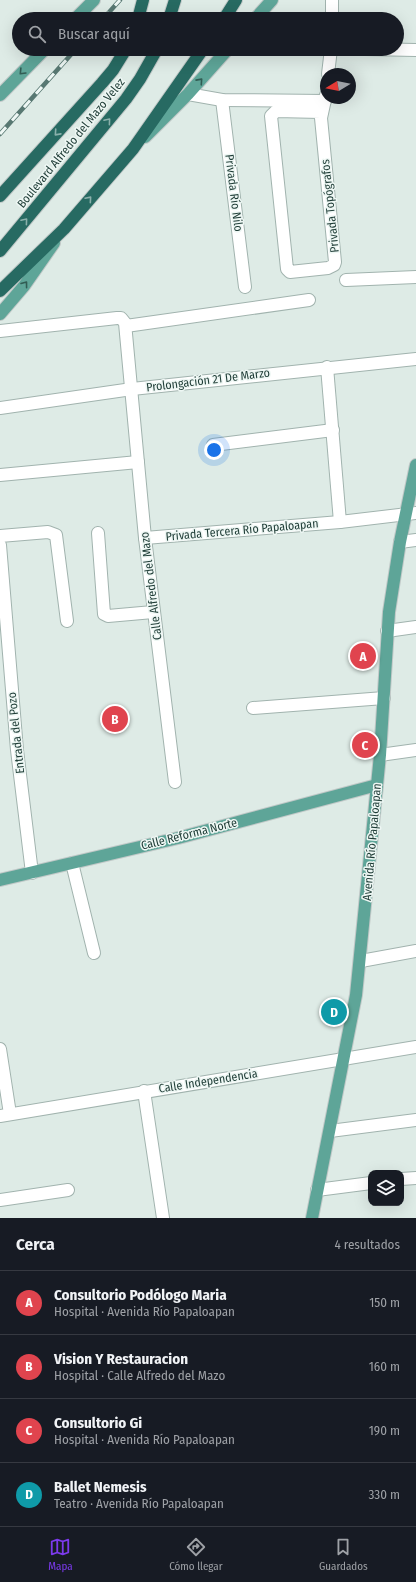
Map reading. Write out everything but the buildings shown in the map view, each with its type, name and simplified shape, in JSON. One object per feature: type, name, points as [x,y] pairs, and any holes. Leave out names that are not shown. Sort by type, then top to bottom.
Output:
[{"type":"highway","points":[[140,12],[143,0]]},
{"type":"highway","points":[[171,12],[175,0]]},
{"type":"highway","points":[[228,12],[236,0]]},
{"type":"highway","points":[[0,196],[102,84],[121,56]]},
{"type":"highway","name":"Boulevard Alfredo del Mazo Velez","points":[[0,251],[126,99],[154,56]]},
{"type":"highway","points":[[0,291],[64,229],[133,149],[198,56]]},
{"type":"main road","points":[[73,12],[81,0]]},
{"type":"main road","points":[[82,12],[94,0]]},
{"type":"main road","points":[[261,12],[272,0]]},
{"type":"main road","points":[[0,95],[38,56]]},
{"type":"main road","points":[[133,149],[188,94],[222,56]]},
{"type":"main road","points":[[0,314],[24,286],[64,229]]},
{"type":"main road","name":"Avenida Río Papaloapan","points":[[312,1218],[344,1059],[361,961],[380,755],[387,631],[392,588],[400,542],[411,514],[416,465]]},
{"type":"main road","name":"Calle Reforma Norte","points":[[0,880],[178,838],[377,784]]},
{"type":"street","points":[[332,0],[332,12]]},
{"type":"street","points":[[404,50],[416,50]]},
{"type":"street","points":[[329,68],[330,56]]},
{"type":"street","points":[[188,94],[222,100],[320,103]]},
{"type":"street","name":"Privada Río Nilo","points":[[222,100],[245,287]]},
{"type":"street","name":"Privada Topógrafos","points":[[324,103],[335,262],[334,265],[328,268],[290,272],[287,269],[271,116],[276,111],[324,103]]},
{"type":"street","points":[[346,280],[416,277]]},
{"type":"street","points":[[0,331],[117,318],[124,323],[309,300]]},
{"type":"street","name":"Calle Alfredo del Mazo","points":[[124,323],[132,389],[153,612],[175,782]]},
{"type":"street","name":"Prolongación 21 De Marzo","points":[[0,408],[132,389],[416,358]]},
{"type":"street","points":[[327,367],[340,522]]},
{"type":"street","points":[[212,445],[333,430]]},
{"type":"street","points":[[0,475],[138,462]]},
{"type":"street","name":"Privada Tercera Río Papaloapan","points":[[145,538],[340,522],[411,514]]},
{"type":"street","points":[[0,536],[48,532],[56,535],[68,621]]},
{"type":"street","points":[[98,533],[104,614],[108,616],[153,612]]},
{"type":"street","points":[[400,542],[416,540]]},
{"type":"street","name":"Entrada del Pozo","points":[[0,545],[3,637],[32,873]]},
{"type":"street","points":[[387,631],[416,627]]},
{"type":"street","points":[[253,708],[384,698]]},
{"type":"street","points":[[380,755],[416,750]]},
{"type":"street","points":[[72,863],[94,953]]},
{"type":"street","points":[[361,961],[416,951]]},
{"type":"street","name":"Calle Independencia","points":[[5,1115],[416,1047]]},
{"type":"street","points":[[0,1050],[5,1115]]},
{"type":"street","points":[[144,1091],[163,1218]]},
{"type":"street","points":[[330,1131],[416,1120]]},
{"type":"street","points":[[404,1179],[416,1178]]},
{"type":"street","points":[[317,1190],[368,1183]]},
{"type":"street","points":[[0,1200],[68,1190]]},
{"type":"railway","points":[[109,12],[120,0]]},
{"type":"railway","points":[[0,134],[70,56]]},
{"type":"place","name":"Consultorio Podólogo Maria","points":[[363,656]]},
{"type":"place","name":"Vision Y Restauracion","points":[[115,719]]},
{"type":"place","name":"Consultorio Gi","points":[[365,745]]},
{"type":"place","name":"Ballet Nemesis","points":[[334,1012]]}]
